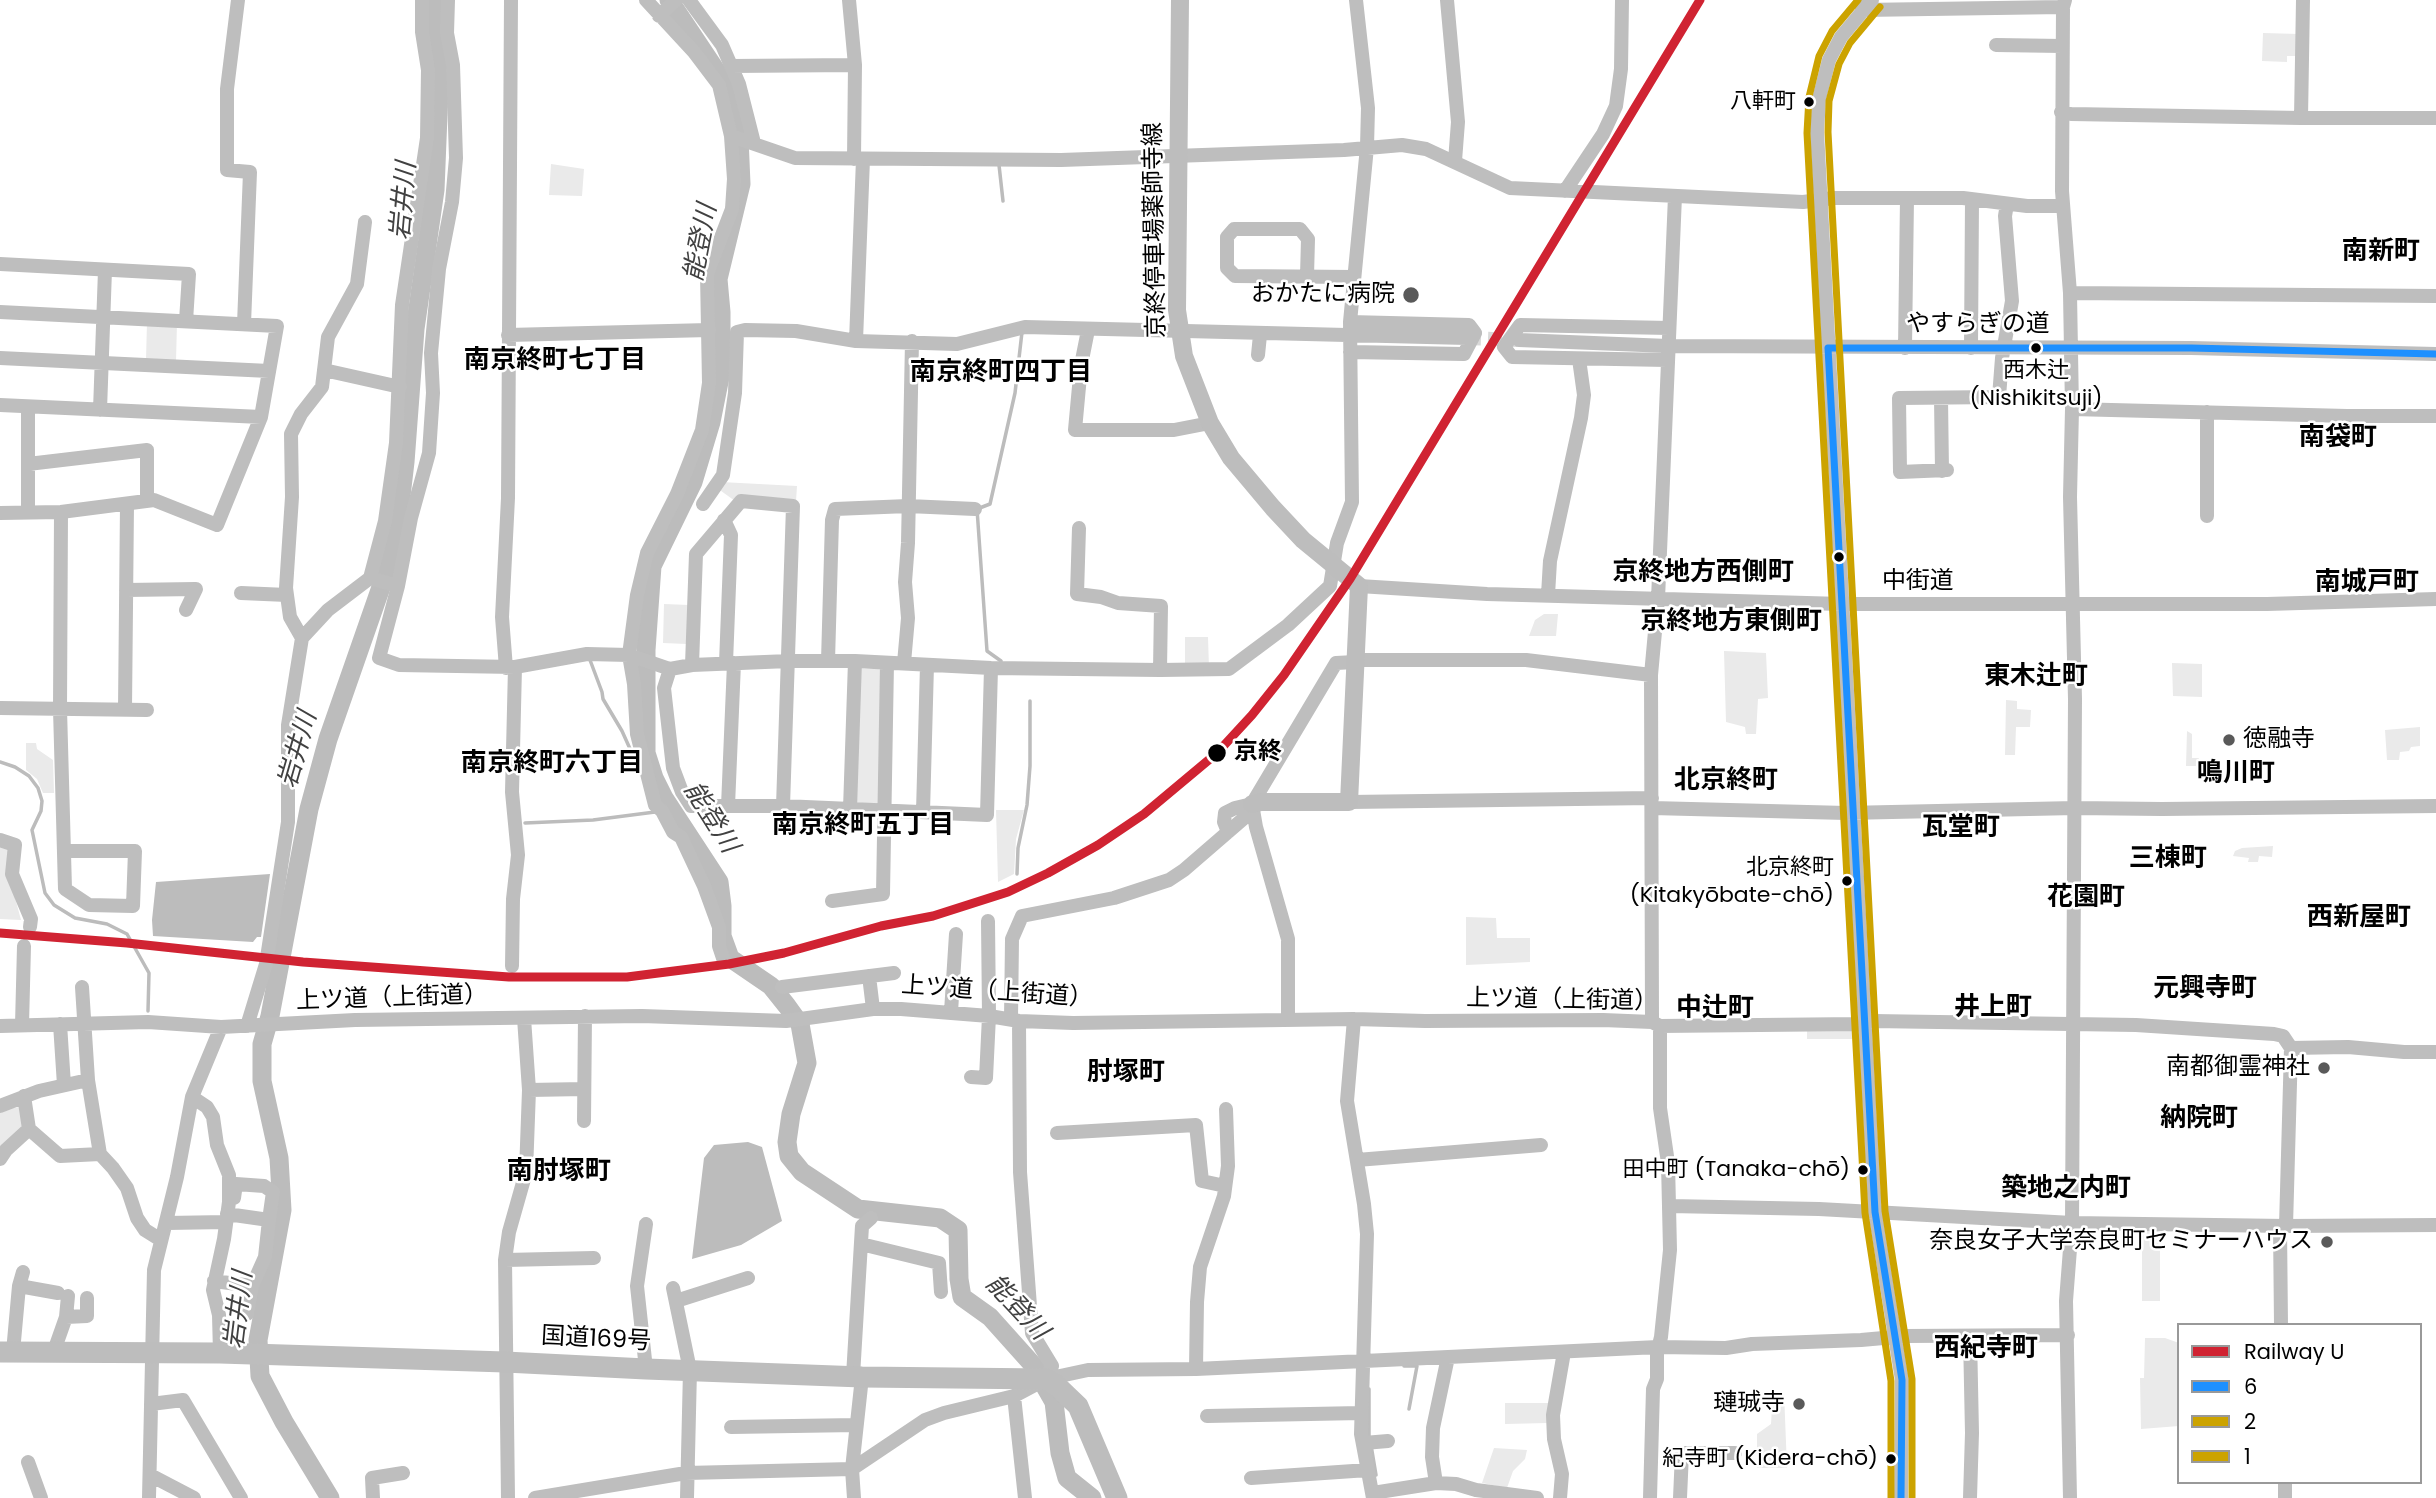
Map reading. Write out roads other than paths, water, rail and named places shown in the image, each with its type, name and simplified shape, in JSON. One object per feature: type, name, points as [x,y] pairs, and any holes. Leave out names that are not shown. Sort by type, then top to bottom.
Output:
[{"type":"highway","name":"国道169号","points":[[7,1352],[220,1353],[505,1362],[646,1370],[858,1376],[1017,1388],[1046,1379]]},
{"type":"highway","points":[[1046,1379],[1061,1388],[1078,1405],[1117,1498]]},
{"type":"main road","name":"京終停車場薬師寺線","points":[[1180,0],[1177,310],[1184,356],[1210,423],[1231,458],[1304,540],[1359,586]]},
{"type":"main road","points":[[1252,804],[1349,802],[1359,586]]},
{"type":"street","points":[[238,0],[227,89],[227,170],[250,172],[244,324]]},
{"type":"street","points":[[247,1026],[265,964],[288,822],[288,724],[302,638],[328,610],[372,578],[385,522],[396,443],[402,305],[427,138],[428,70],[422,32],[422,0]]},
{"type":"street","points":[[448,0],[447,33],[453,65],[456,158],[452,202],[439,269],[431,353],[433,393],[429,453],[379,658],[399,665],[510,668],[587,654],[632,656],[665,666],[855,661],[991,668],[1160,670],[1229,669],[1288,625],[1330,586],[1337,543],[1352,502],[1350,329],[1367,147],[1368,108],[1356,0]]},
{"type":"street","points":[[511,0],[508,498],[502,617],[510,668],[512,792],[518,855],[513,899],[512,966]]},
{"type":"street","points":[[646,0],[694,52],[719,85],[742,140],[795,158],[1061,160],[1345,150],[1402,145],[1426,149],[1510,188],[1822,200],[1972,200],[2063,206]]},
{"type":"street","points":[[661,14],[676,0]]},
{"type":"street","points":[[689,0],[722,45],[739,84],[742,140],[734,197],[727,224],[707,274],[709,383],[702,430],[677,494],[647,553],[638,595],[632,656],[638,734],[655,805],[662,811],[673,832],[681,837],[704,886],[719,927],[719,946],[724,961]]},
{"type":"street","points":[[849,0],[859,159],[856,341]]},
{"type":"street","points":[[1447,0],[1458,122],[1455,161]]},
{"type":"street","points":[[1565,191],[1603,134],[1616,106],[1621,69],[1622,0]]},
{"type":"street","points":[[2301,118],[2303,0]]},
{"type":"street","points":[[1901,1498],[1902,1380],[1875,1212],[1817,132],[1819,99],[1829,60],[1841,37],[1865,3],[2064,4],[2061,112],[2063,206],[2070,293],[2075,808],[2072,1223],[2066,1301],[2070,1498]]},
{"type":"street","points":[[1996,45],[2062,46]]},
{"type":"street","points":[[731,66],[855,65]]},
{"type":"street","points":[[2061,112],[2301,118],[2436,118]]},
{"type":"street","points":[[1650,1498],[1653,1389],[1657,1379],[1658,1348],[1670,1250],[1668,1163],[1660,1108],[1656,1024],[1651,675],[1658,599],[1675,196]]},
{"type":"street","points":[[1905,348],[1908,198]]},
{"type":"street","points":[[1971,348],[1972,200]]},
{"type":"street","points":[[1941,397],[1945,470],[1900,472],[1899,398],[1941,397],[1999,397],[2012,301],[2005,216],[2007,204]]},
{"type":"street","points":[[302,638],[290,617],[287,594],[287,548],[292,497],[291,434],[322,387],[328,337],[357,284],[365,222]]},
{"type":"street","points":[[1307,276],[1307,239],[1300,229],[1234,229],[1227,237],[1227,268],[1235,276],[1354,277]]},
{"type":"street","points":[[0,264],[189,274],[186,321]]},
{"type":"street","points":[[100,410],[105,270]]},
{"type":"street","points":[[2070,293],[2436,296]]},
{"type":"street","points":[[0,312],[277,326],[261,417],[217,525],[154,500],[61,512],[0,513]]},
{"type":"street","points":[[1668,353],[1578,359],[1512,357],[1504,347],[1520,325],[1669,328]]},
{"type":"street","points":[[703,504],[723,475],[735,393],[737,332],[745,330],[796,331],[856,341],[966,342],[1025,327],[1259,335],[1469,326],[1475,333],[1464,354],[1350,352]]},
{"type":"street","points":[[1350,329],[1467,338]]},
{"type":"street","points":[[508,335],[709,330]]},
{"type":"street","points":[[1088,330],[1081,365],[1075,429],[1174,430],[1210,423]]},
{"type":"street","points":[[1258,355],[1259,335]]},
{"type":"street","name":"やすらぎの道","points":[[1520,340],[1668,353],[1828,348],[2071,347],[2436,354]]},
{"type":"street","points":[[904,663],[908,618],[905,582],[912,341]]},
{"type":"street","points":[[0,358],[269,371]]},
{"type":"street","points":[[1548,594],[1550,561],[1584,395],[1578,359]]},
{"type":"street","points":[[324,370],[400,387]]},
{"type":"street","points":[[0,405],[261,417]]},
{"type":"street","points":[[28,407],[28,512]]},
{"type":"street","points":[[2072,410],[2436,416]]},
{"type":"street","points":[[2207,412],[2207,516]]},
{"type":"street","points":[[28,464],[147,450],[147,501]]},
{"type":"street","points":[[692,665],[696,554],[741,501],[793,506],[783,806]]},
{"type":"street","points":[[125,709],[127,504]]},
{"type":"street","points":[[828,661],[832,520],[835,509],[908,506],[975,509]]},
{"type":"street","points":[[61,512],[60,709],[65,889],[89,905],[133,906],[135,851],[65,852]]},
{"type":"street","points":[[724,520],[731,535],[728,806]]},
{"type":"street","points":[[1079,528],[1077,594],[1101,597],[1118,603],[1161,607],[1160,670]]},
{"type":"street","points":[[372,578],[396,586]]},
{"type":"street","name":"中街道","points":[[1359,586],[1487,594],[1842,604],[2267,604],[2436,599]]},
{"type":"street","points":[[126,590],[196,589],[186,610]]},
{"type":"street","points":[[241,593],[287,594]]},
{"type":"street","points":[[1046,1379],[1052,1366],[1032,1333],[1020,1172],[1012,939],[1023,916],[1114,898],[1169,880],[1243,819],[1336,663],[1526,660],[1651,675]]},
{"type":"street","points":[[850,809],[855,661]]},
{"type":"street","points":[[832,901],[883,894],[887,663]]},
{"type":"street","points":[[923,812],[927,665]]},
{"type":"street","points":[[665,666],[664,688],[673,768],[682,792],[691,806],[783,806],[987,815],[991,668]]},
{"type":"street","points":[[0,708],[147,709]]},
{"type":"street","points":[[1349,802],[1652,803],[1854,813],[2075,808],[2436,806]]},
{"type":"street","points":[[1252,804],[1288,939],[1288,1020]]},
{"type":"street","points":[[0,840],[15,845],[12,874],[31,919],[30,928]]},
{"type":"street","points":[[971,1077],[986,1078],[989,1016],[988,921]]},
{"type":"street","points":[[951,1012],[956,934]]},
{"type":"street","points":[[22,1025],[24,946]]},
{"type":"street","points":[[782,987],[894,973]]},
{"type":"street","points":[[869,976],[873,1009]]},
{"type":"street","points":[[82,987],[88,1080],[100,1154],[127,1188],[137,1218],[145,1230],[161,1240]]},
{"type":"street","name":"上ツ道（上街道）","points":[[0,1026],[148,1022],[221,1027],[355,1020],[585,1016],[797,1020],[873,1009],[951,1012],[1015,1020],[1073,1023],[1354,1018],[1729,1026],[1999,1022],[2174,1027],[2274,1034],[2283,1036],[2291,1048],[2347,1047],[2436,1052]]},
{"type":"street","points":[[584,1121],[585,1016]]},
{"type":"street","points":[[508,1498],[505,1260],[509,1232],[526,1172],[529,1090],[524,1018]]},
{"type":"street","points":[[1354,1018],[1347,1101],[1367,1234],[1361,1434],[1373,1495],[1436,1483],[1537,1498]]},
{"type":"street","points":[[60,1024],[64,1085]]},
{"type":"street","points":[[149,1498],[154,1270],[167,1223],[192,1097],[221,1027]]},
{"type":"street","points":[[2281,1323],[2291,1048]]},
{"type":"street","points":[[0,1106],[24,1096],[88,1080]]},
{"type":"street","points":[[529,1090],[584,1089]]},
{"type":"street","points":[[24,1096],[29,1129],[60,1156],[100,1154]]},
{"type":"street","points":[[192,1097],[207,1107],[213,1117],[217,1145],[229,1175],[224,1239],[213,1290],[219,1315],[220,1353]]},
{"type":"street","points":[[1196,1369],[1196,1302],[1200,1267],[1224,1196],[1228,1163],[1226,1109]]},
{"type":"street","points":[[1057,1133],[1198,1121],[1202,1181],[1225,1186]]},
{"type":"street","points":[[0,1159],[29,1129]]},
{"type":"street","points":[[1357,1160],[1541,1145]]},
{"type":"street","points":[[227,1213],[233,1201],[236,1184],[264,1186],[272,1192],[265,1257],[252,1286],[247,1314]]},
{"type":"street","points":[[1670,1206],[1875,1212],[2072,1223],[2436,1225]]},
{"type":"street","points":[[167,1223],[227,1213],[268,1220]]},
{"type":"street","points":[[854,1498],[852,1469],[856,1425],[862,1226],[870,1218]]},
{"type":"street","points":[[646,1224],[637,1286],[646,1370]]},
{"type":"street","points":[[861,1244],[939,1263],[941,1292]]},
{"type":"street","points":[[505,1260],[594,1258]]},
{"type":"street","points":[[687,1498],[690,1370],[675,1294],[748,1278]]},
{"type":"street","points":[[7,1352],[21,1279],[63,1294],[66,1317],[54,1352]]},
{"type":"street","points":[[214,1281],[252,1286]]},
{"type":"street","points":[[66,1317],[87,1316],[87,1298]]},
{"type":"street","points":[[1046,1379],[1088,1370],[1196,1369],[1658,1348],[1726,1348],[1752,1343],[1930,1335],[2068,1335]]},
{"type":"street","points":[[1970,1336],[1970,1498]]},
{"type":"street","points":[[1560,1498],[1562,1474],[1554,1439],[1553,1415],[1564,1352]]},
{"type":"street","points":[[1436,1483],[1432,1457],[1433,1428],[1448,1357]]},
{"type":"street","points":[[535,1498],[686,1473],[852,1469],[925,1420],[1017,1388],[1025,1498]]},
{"type":"street","points":[[151,1404],[183,1401],[241,1498]]},
{"type":"street","points":[[1206,1416],[1361,1413]]},
{"type":"street","points":[[732,1427],[856,1425]]},
{"type":"street","points":[[1364,1443],[1388,1441]]},
{"type":"street","points":[[1680,1498],[1682,1453],[1735,1453]]},
{"type":"street","points":[[29,1462],[41,1498]]},
{"type":"street","points":[[1251,1478],[1368,1470]]},
{"type":"street","points":[[373,1498],[372,1478],[403,1473]]},
{"type":"street","points":[[150,1475],[194,1498]]},
{"type":"waterway","name":"岩井川","points":[[330,1498],[260,1376],[258,1340],[282,1210],[279,1158],[262,1081],[262,1044],[270,1016],[309,809],[328,739],[387,570],[398,522],[415,329],[435,190],[439,90],[437,0]]},
{"type":"waterway","name":"能登川","points":[[669,0],[717,72],[738,115],[741,184],[718,279],[721,372],[711,422],[693,482],[652,566],[646,650],[646,753],[664,798],[719,882],[722,936],[730,958],[771,986],[800,1024],[807,1063],[791,1114],[787,1142],[789,1156],[802,1172],[858,1209],[940,1218],[958,1230],[962,1297],[990,1317],[1033,1365],[1054,1402],[1060,1453],[1067,1478],[1092,1498]]},
{"type":"waterway","points":[[999,165],[1003,201]]},
{"type":"waterway","points":[[1001,661],[987,651],[977,509],[990,504],[1015,393],[1022,332]]},
{"type":"waterway","points":[[590,660],[603,699],[622,731],[640,771]]},
{"type":"waterway","points":[[1017,874],[1018,848],[1027,805],[1030,766],[1030,701]]},
{"type":"waterway","points":[[0,762],[29,776],[38,788],[42,801],[41,811],[32,830],[45,893],[54,905],[75,918],[107,924],[127,934],[149,973],[148,1011]]},
{"type":"waterway","points":[[525,823],[593,820],[655,812]]},
{"type":"waterway","points":[[1404,1366],[1417,1366],[1409,1409]]},
{"type":"waterway","points":[[1369,1389],[1369,1437]]},
{"type":"waterway","points":[[1371,1445],[1376,1475]]},
{"type":"tunnel","points":[[1467,338],[1518,340]]},
{"type":"rail line","name":"U","points":[[0,933],[127,943],[303,962],[509,977],[627,977],[729,964],[784,953],[881,926],[933,916],[1008,892],[1048,873],[1098,845],[1144,814],[1217,753],[1284,675],[1350,579],[1700,0]]},
{"type":"place","name":"八軒町","points":[[1809,102]]},
{"type":"place","name":"おかたに病院","points":[[1411,295]]},
{"type":"place","name":"西木辻 (Nishikitsuji)","points":[[2036,348]]},
{"type":"place","name":"徳融寺","points":[[2229,740]]},
{"type":"place","name":"京終","points":[[1217,753]]},
{"type":"place","name":"北京終町 (Kitakyōbate-chō)","points":[[1847,881]]},
{"type":"place","name":"南都御霊神社","points":[[2324,1068]]},
{"type":"place","name":"田中町 (Tanaka-chō)","points":[[1863,1170]]},
{"type":"place","name":"奈良女子大学奈良町セミナーハウス","points":[[2327,1242]]},
{"type":"place","name":"璉珹寺","points":[[1799,1404]]},
{"type":"place","name":"紀寺町 (Kidera-chō)","points":[[1891,1459]]},
{"type":"district","name":"南新町","points":[[2381,252]]},
{"type":"district","name":"南京終町七丁目","points":[[555,361]]},
{"type":"district","name":"南京終町四丁目","points":[[1001,373]]},
{"type":"district","name":"南袋町","points":[[2338,438]]},
{"type":"district","name":"京終地方西側町","points":[[1703,573]]},
{"type":"district","name":"南城戸町","points":[[2367,583]]},
{"type":"district","name":"京終地方東側町","points":[[1731,622]]},
{"type":"district","name":"東木辻町","points":[[2036,677]]},
{"type":"district","name":"南京終町六丁目","points":[[552,764]]},
{"type":"district","name":"鳴川町","points":[[2236,774]]},
{"type":"district","name":"北京終町","points":[[1726,781]]},
{"type":"district","name":"南京終町五丁目","points":[[863,826]]},
{"type":"district","name":"瓦堂町","points":[[1961,828]]},
{"type":"district","name":"三棟町","points":[[2168,859]]},
{"type":"district","name":"花園町","points":[[2086,898]]},
{"type":"district","name":"西新屋町","points":[[2359,918]]},
{"type":"district","name":"元興寺町","points":[[2205,989]]},
{"type":"district","name":"井上町","points":[[1993,1008]]},
{"type":"district","name":"中辻町","points":[[1715,1009]]},
{"type":"district","name":"肘塚町","points":[[1126,1073]]},
{"type":"district","name":"納院町","points":[[2199,1119]]},
{"type":"district","name":"南肘塚町","points":[[559,1172]]},
{"type":"district","name":"築地之内町","points":[[2066,1189]]},
{"type":"district","name":"西紀寺町","points":[[1986,1349]]}]
